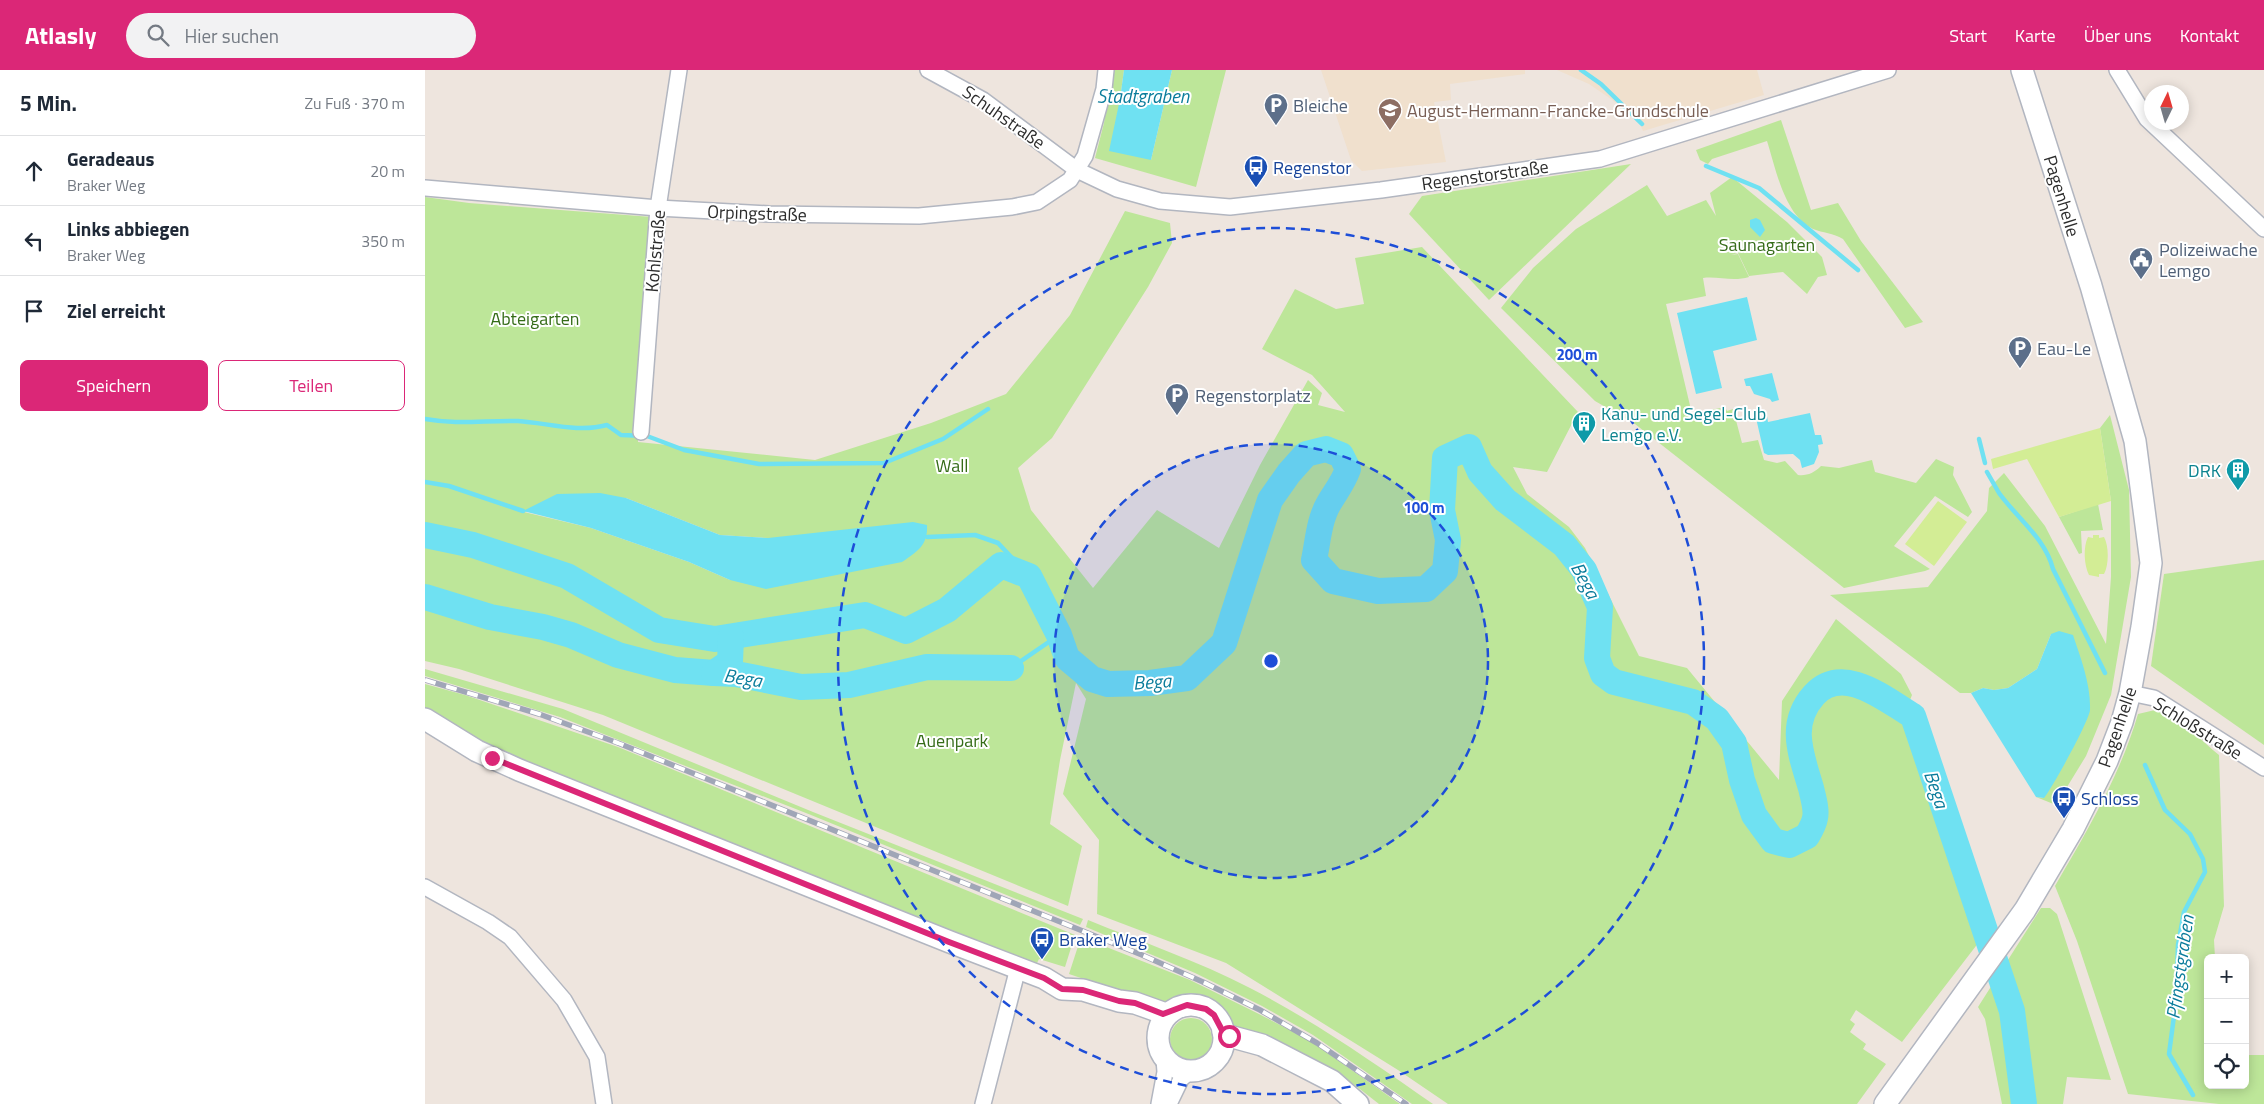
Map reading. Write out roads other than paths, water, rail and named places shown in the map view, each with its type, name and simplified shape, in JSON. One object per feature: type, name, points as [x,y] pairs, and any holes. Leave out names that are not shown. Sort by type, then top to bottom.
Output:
[{"type":"street","name":"Kohlstraße","points":[[641,432],[658,208],[679,70]]},
{"type":"street","name":"Schuhstraße","points":[[927,70],[983,100],[1077,170]]},
{"type":"street","points":[[1077,170],[1085,156],[1103,90],[1106,70]]},
{"type":"street","name":"Regenstorstraße","points":[[1077,170],[1117,189],[1160,201],[1230,207],[1381,190],[1600,159],[1888,70]]},
{"type":"street","name":"Pagenhelle","points":[[1885,1104],[2025,910],[2058,858],[2103,770],[2122,722],[2130,693],[2143,627],[2151,562],[2136,446],[2110,351],[2022,70]]},
{"type":"street","points":[[2117,70],[2147,119],[2264,229]]},
{"type":"street","name":"Orpingstraße","points":[[425,188],[658,208],[769,214],[919,216],[1012,207],[1037,202],[1070,180],[1077,170]]},
{"type":"street","name":"Schloßstraße","points":[[2130,693],[2154,698],[2264,768]]},
{"type":"street","points":[[425,719],[477,751],[519,770],[1044,978],[1062,989],[1083,990],[1119,1001],[1135,1003],[1163,1014],[1164,1021],[1158,1044],[1165,1059],[1165,1072],[1159,1104]]},
{"type":"street","points":[[425,887],[488,922],[510,938],[565,1000],[597,1057],[605,1104]]},
{"type":"street","points":[[983,1104],[1018,968]]},
{"type":"street","points":[[1164,1021],[1177,1008],[1197,1006],[1214,1015],[1222,1042],[1216,1060],[1199,1071],[1179,1070],[1165,1059]]},
{"type":"street","points":[[1222,1042],[1237,1050],[1278,1052],[1332,1081],[1358,1104]]},
{"type":"street","points":[[1169,1104],[1181,1080],[1189,1072]]},
{"type":"water","name":"Stadtgraben","points":[[1124,70],[1172,70],[1151,160],[1109,151]]},
{"type":"water","points":[[1756,218],[1760,220],[1765,230],[1760,237],[1750,227],[1750,220]]},
{"type":"water","points":[[1747,297],[1757,340],[1713,351],[1722,388],[1696,394],[1677,313]]},
{"type":"water","points":[[1772,373],[1779,400],[1772,402],[1770,399],[1754,394],[1750,386],[1746,386],[1744,379]]},
{"type":"water","points":[[1810,413],[1815,435],[1821,435],[1823,444],[1818,445],[1819,452],[1814,464],[1802,468],[1800,460],[1793,454],[1768,455],[1764,453],[1756,418],[1767,416],[1768,422]]},
{"type":"water","points":[[600,493],[626,498],[720,535],[768,538],[913,522],[927,525],[927,532],[921,547],[902,562],[766,589],[730,580],[689,562],[591,528],[523,511],[557,494]]},
{"type":"water","points":[[2059,631],[2073,635],[2087,682],[2090,710],[2084,727],[2070,754],[2044,798],[2036,797],[1971,693],[1983,688],[1994,690],[2008,688],[2037,669],[2051,634]]},
{"type":"waterway","name":"Pfingstgraben","points":[[1581,70],[1601,84],[1642,124]]},
{"type":"waterway","name":"Pfingstgraben","points":[[1706,166],[1759,188],[1858,270]]},
{"type":"waterway","points":[[425,419],[460,422],[518,421],[574,428],[607,425],[621,435],[647,436],[684,450],[759,464],[884,463],[943,439],[988,409]]},
{"type":"waterway","name":"Pfingstgraben","points":[[1979,439],[1985,463]]},
{"type":"waterway","name":"Bega","points":[[425,535],[473,545],[567,576],[659,630],[715,639],[865,615],[906,631],[947,610],[1001,565],[1029,576],[1059,635],[1067,658],[1092,679],[1108,684],[1150,683],[1187,678],[1224,643],[1270,500],[1289,473],[1306,454],[1326,449],[1341,455],[1348,469],[1323,516],[1314,560],[1333,581],[1378,591],[1426,589],[1445,571],[1448,540],[1442,510],[1445,458],[1469,447],[1480,472],[1505,500],[1564,545],[1584,570],[1600,607],[1597,658],[1603,674],[1614,682],[1693,702],[1717,719],[1734,743],[1742,780],[1754,815],[1773,841],[1789,845],[1807,836],[1814,820],[1815,803],[1799,740],[1801,717],[1814,695],[1825,686],[1851,683],[1877,694],[1913,716],[2012,1011],[2024,1104]]},
{"type":"waterway","name":"Pfingstgraben","points":[[1987,472],[1999,493],[2044,548],[2105,673]]},
{"type":"waterway","name":"Bega","points":[[425,482],[449,486],[523,511]]},
{"type":"waterway","name":"Bega","points":[[927,537],[975,535],[998,543],[1029,576]]},
{"type":"waterway","name":"Bega","points":[[425,597],[490,617],[543,627],[571,635],[618,655],[675,670],[714,673],[730,662],[731,637]]},
{"type":"waterway","name":"Bega","points":[[1011,668],[1059,635]]},
{"type":"waterway","name":"Bega","points":[[714,673],[736,674],[801,687],[849,685],[927,667],[1011,668]]},
{"type":"waterway","name":"Pfingstgraben","points":[[2145,765],[2165,810],[2190,834],[2203,859],[2205,872],[2184,912],[2178,945],[2176,1001],[2169,1054],[2193,1095]]},
{"type":"railway","points":[[425,680],[539,714],[618,743],[1142,955],[1260,1010],[1317,1043],[1406,1104]]},
{"type":"place","name":"Bleiche","points":[[1276,126]]},
{"type":"place","name":"August-Hermann-Francke-Grundschule","points":[[1390,131]]},
{"type":"place","name":"Regenstor","points":[[1256,188]]},
{"type":"place","name":"Polizeiwache Lemgo","points":[[2141,280]]},
{"type":"place","name":"Eau-Le","points":[[2020,369]]},
{"type":"place","name":"Regenstorplatz","points":[[1177,416]]},
{"type":"place","name":"Kanu- und Segel-Club Lemgo e.V.","points":[[1584,444]]},
{"type":"place","name":"DRK","points":[[2238,491]]},
{"type":"place","name":"Schloss","points":[[2064,819]]},
{"type":"place","name":"Braker Weg","points":[[1042,960]]},
{"type":"park label","name":"Saunagarten","points":[[1767,244]]},
{"type":"park label","name":"Abteigarten","points":[[535,318]]},
{"type":"park label","name":"Wall","points":[[952,465]]},
{"type":"park label","name":"Auenpark","points":[[952,740]]}]
